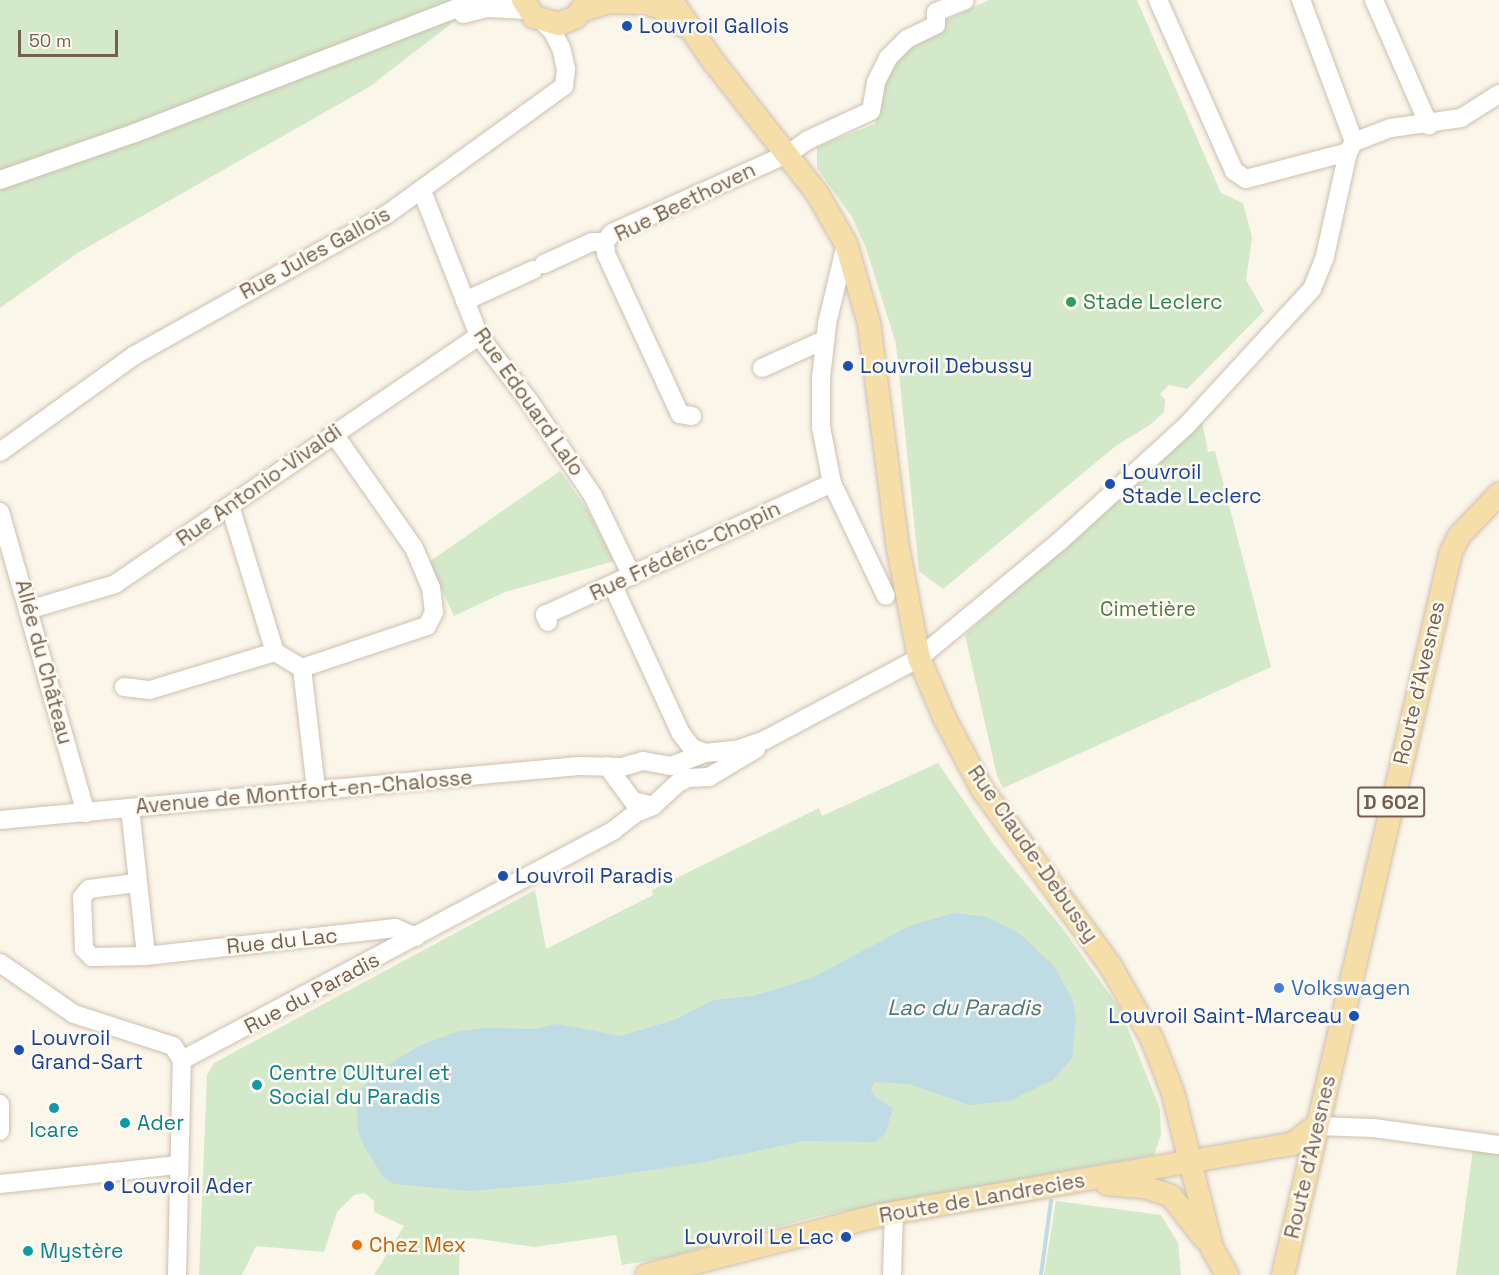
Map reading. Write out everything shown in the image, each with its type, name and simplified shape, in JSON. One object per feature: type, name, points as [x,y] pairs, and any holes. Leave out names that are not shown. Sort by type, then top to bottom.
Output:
[{"type":"main road","points":[[674,0],[706,51]]},
{"type":"main road","points":[[531,10],[580,11],[609,2],[647,3],[663,9],[706,51]]},
{"type":"main road","name":"Rue Claude-Debussy","points":[[706,51],[817,193],[846,244],[869,323],[898,548],[919,658],[944,717],[982,789],[1084,928],[1134,1004],[1163,1068],[1191,1161],[1212,1248],[1227,1275]]},
{"type":"main road","name":"Route d'Avesnes","points":[[1283,1275],[1451,552],[1459,536],[1499,494]]},
{"type":"main road","name":"Route de Landrecies","points":[[646,1275],[825,1227],[894,1213],[1292,1144],[1316,1126]]},
{"type":"main road","points":[[1073,1181],[1144,1187],[1165,1193],[1182,1206],[1212,1248]]},
{"type":"street","points":[[0,180],[56,163],[478,0]]},
{"type":"street","points":[[647,3],[674,0]]},
{"type":"street","name":"Rue Beethoven","points":[[692,416],[680,414],[606,254],[605,242],[612,233],[785,154],[871,111],[876,82],[888,58],[906,39],[936,25],[936,12],[964,0]]},
{"type":"street","points":[[1158,0],[1234,171],[1246,179],[1351,147],[1390,128],[1429,125],[1461,118],[1499,94]]},
{"type":"street","points":[[613,586],[680,732],[692,747],[714,759],[765,740],[919,658],[1126,483],[1186,426],[1312,289],[1325,256],[1351,147],[1301,0]]},
{"type":"street","points":[[1374,0],[1429,125]]},
{"type":"street","points":[[367,44],[488,8],[531,10]]},
{"type":"street","name":"Rue Jules Gallois","points":[[0,452],[135,355],[386,215],[564,86],[564,58],[553,32],[531,10]]},
{"type":"street","points":[[564,58],[580,11]]},
{"type":"street","name":"Rue Edouard Lalo","points":[[422,191],[479,336],[529,401],[593,496],[632,576]]},
{"type":"street","points":[[465,301],[592,242],[605,242]]},
{"type":"street","points":[[846,244],[826,339],[821,427],[832,483],[886,596]]},
{"type":"street","name":"Rue Antonio-Vivaldi","points":[[28,610],[115,584],[479,336]]},
{"type":"street","points":[[762,368],[826,339]]},
{"type":"street","points":[[230,506],[275,652],[302,668],[428,626],[434,612],[431,588],[414,548],[334,434]]},
{"type":"street","name":"Rue Frédéric-Chopin","points":[[548,622],[545,615],[613,586],[832,483]]},
{"type":"street","name":"Allée du Château","points":[[0,512],[86,813]]},
{"type":"street","points":[[124,687],[150,690],[275,652]]},
{"type":"street","points":[[302,668],[315,789]]},
{"type":"street","points":[[663,765],[678,747],[680,732]]},
{"type":"street","name":"Avenue de Montfort-en-Chalosse","points":[[0,820],[578,765],[678,765],[714,759]]},
{"type":"street","name":"Rue du Paradis","points":[[182,1060],[595,840],[653,806],[678,783],[714,759]]},
{"type":"street","name":"Rue du Paradis","points":[[595,840],[625,790],[624,776],[635,764]]},
{"type":"street","points":[[607,766],[640,806],[653,806]]},
{"type":"street","points":[[130,808],[136,883],[146,956]]},
{"type":"street","name":"Rue du Lac","points":[[136,883],[89,889],[82,897],[84,949],[92,957],[103,960],[146,956],[394,928],[416,937]]},
{"type":"street","points":[[0,963],[74,1014],[173,1046],[182,1060],[177,1275]]},
{"type":"street","points":[[0,1104],[0,1131]]},
{"type":"street","points":[[1316,1126],[1373,1128],[1499,1144]]},
{"type":"street","points":[[0,1184],[179,1166]]},
{"type":"street","points":[[892,1275],[894,1213]]},
{"type":"street","points":[[179,1235],[188,1275]]},
{"type":"green space","points":[[0,0],[482,0],[369,87],[79,252],[0,308]]},
{"type":"green space","name":"Stade Leclerc","points":[[989,0],[1137,0],[1221,193],[1243,203],[1252,237],[1246,280],[1264,311],[1187,389],[1169,385],[1160,394],[1165,400],[1164,412],[1150,425],[1117,445],[943,589],[919,571],[896,344],[866,248],[852,217],[817,168],[817,147],[875,124],[881,83],[892,64],[910,46],[945,29],[942,22]]},
{"type":"green space","name":"Cimetière","points":[[1202,422],[1208,452],[1215,451],[1271,667],[1003,788],[997,776],[965,635]]},
{"type":"green space","points":[[560,471],[587,509],[614,561],[505,592],[454,616],[429,562]]},
{"type":"green space","points":[[938,763],[994,845],[1063,929],[1120,1009],[1160,1109],[1161,1135],[1154,1155],[818,1216],[669,1257],[622,1265],[616,1235],[535,1247],[472,1238],[460,1241],[459,1275],[374,1275],[404,1226],[374,1212],[374,1201],[365,1193],[354,1195],[337,1212],[324,1252],[256,1246],[242,1275],[199,1275],[207,1075],[214,1063],[535,890],[546,949],[653,895],[652,890],[819,808],[822,816]]},
{"type":"green space","points":[[1473,1149],[1499,1154],[1499,1275],[1456,1275]]},
{"type":"green space","points":[[1056,1201],[1161,1215],[1178,1243],[1181,1275],[1044,1275]]},
{"type":"water","name":"Lac du Paradis","points":[[954,913],[987,917],[1019,933],[1054,966],[1072,999],[1076,1019],[1072,1058],[1053,1080],[1009,1101],[969,1105],[909,1084],[874,1082],[871,1091],[875,1097],[893,1108],[885,1134],[875,1142],[804,1141],[699,1163],[563,1183],[470,1191],[394,1184],[384,1178],[364,1146],[358,1131],[356,1095],[379,1070],[421,1045],[457,1032],[483,1028],[534,1029],[557,1024],[621,1036],[677,1019],[713,1000],[753,996],[812,978],[909,926]]},
{"type":"waterway","points":[[1041,1275],[1051,1201]]},
{"type":"place","name":"Louvroil Gallois","points":[[627,26]]},
{"type":"place","name":"Stade Leclerc","points":[[1071,302]]},
{"type":"place","name":"Louvroil Debussy","points":[[848,366]]},
{"type":"place","name":"Louvroil Stade Leclerc","points":[[1110,484]]},
{"type":"place","name":"Louvroil Paradis","points":[[503,876]]},
{"type":"place","name":"Volkswagen","points":[[1279,988]]},
{"type":"place","name":"Louvroil Saint-Marceau","points":[[1354,1016]]},
{"type":"place","name":"Louvroil Grand-Sart","points":[[19,1050]]},
{"type":"place","name":"Centre CUlturel et Social du Paradis","points":[[257,1085]]},
{"type":"place","name":"Icare","points":[[54,1108]]},
{"type":"place","name":"Ader","points":[[125,1123]]},
{"type":"place","name":"Louvroil Ader","points":[[109,1186]]},
{"type":"place","name":"Louvroil Le Lac","points":[[846,1237]]},
{"type":"place","name":"Chez Mex","points":[[357,1245]]},
{"type":"place","name":"Mystère","points":[[28,1251]]}]
